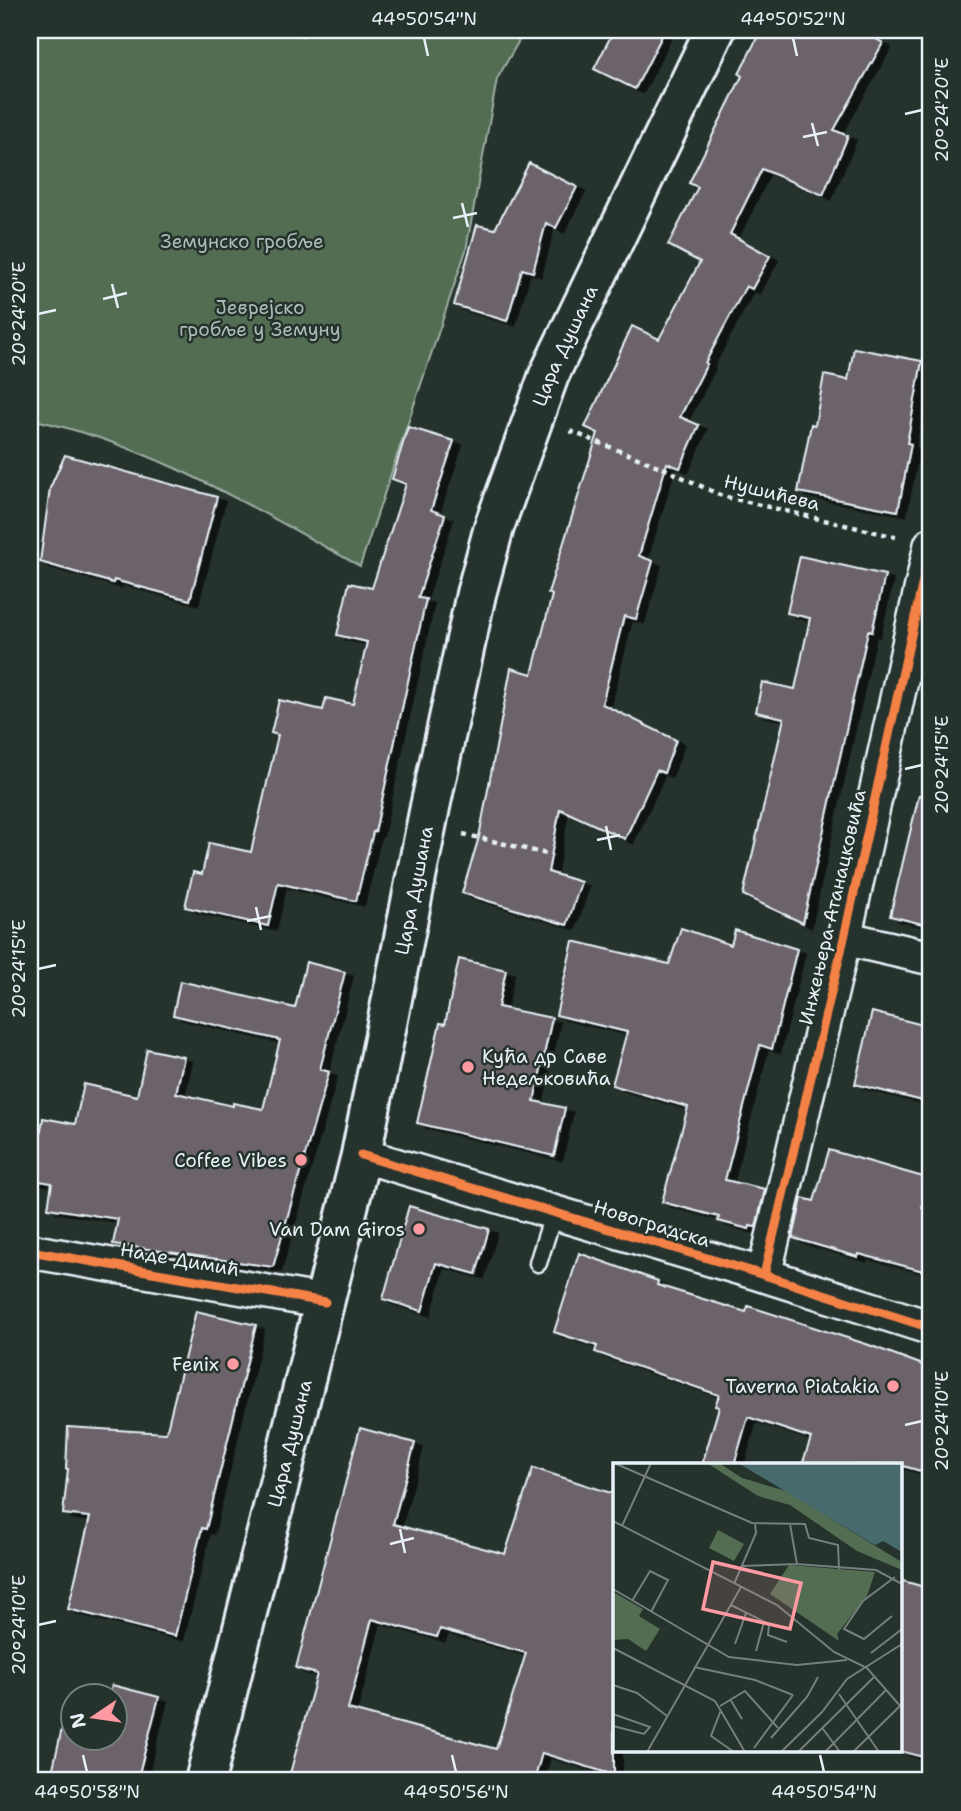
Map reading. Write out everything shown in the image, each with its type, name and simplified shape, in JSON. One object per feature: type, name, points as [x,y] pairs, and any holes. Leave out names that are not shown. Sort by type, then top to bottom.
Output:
[{"type":"main road","name":"Цара Душана","points":[[205,1781],[362,1155],[430,807],[476,594],[494,527],[549,375],[715,30]]},
{"type":"street","name":"Инжењера Атанацковића","points":[[764,1275],[844,938],[918,542]]},
{"type":"street","points":[[844,938],[931,958]]},
{"type":"street","name":"Новоградска","points":[[362,1155],[764,1275],[931,1328]]},
{"type":"street","name":"Наде Димић","points":[[30,1251],[325,1302]]},
{"type":"lane","points":[[538,1263],[554,1212]]},
{"type":"path","points":[[280,30],[305,35],[324,30]]},
{"type":"path","points":[[458,834],[547,854]]},
{"type":"green space","name":"Земунско гробље","points":[[30,30],[525,30],[497,79],[466,250],[360,566],[200,480],[159,461],[75,430],[30,419]]},
{"type":"building","points":[[614,30],[665,30],[635,89],[594,69]]},
{"type":"building","points":[[761,30],[860,30],[883,43],[834,130],[848,136],[823,195],[762,169],[730,234],[770,256],[752,289],[746,286],[680,417],[699,425],[680,468],[667,463],[639,556],[653,561],[636,619],[624,616],[602,704],[676,740],[664,773],[657,770],[625,839],[560,809],[548,872],[581,882],[567,925],[462,893],[479,837],[511,668],[532,674],[552,595],[548,593],[598,433],[585,427],[632,326],[659,339],[700,262],[668,245],[698,187],[689,183],[742,76],[739,74]]},
{"type":"building","points":[[529,163],[577,187],[556,228],[546,223],[533,272],[522,269],[507,321],[454,305],[477,225],[495,229]]},
{"type":"building","points":[[854,348],[922,361],[907,443],[911,444],[898,511],[798,492],[824,375],[848,380]]},
{"type":"building","points":[[408,427],[454,441],[431,510],[445,515],[418,598],[426,599],[375,832],[356,901],[278,883],[268,926],[185,907],[193,872],[202,874],[209,843],[251,852],[278,735],[271,733],[279,700],[323,710],[326,698],[353,704],[367,642],[337,635],[349,583],[372,588],[406,484],[392,479]]},
{"type":"building","points":[[65,455],[217,497],[190,600],[114,580],[113,583],[40,562],[50,488]]},
{"type":"building","points":[[800,556],[885,575],[872,632],[868,631],[803,923],[743,895],[784,718],[756,712],[762,682],[795,689],[810,618],[787,613]]},
{"type":"building","points":[[919,795],[931,797],[931,926],[890,916]]},
{"type":"building","points":[[681,928],[731,945],[735,930],[797,949],[772,1049],[760,1045],[725,1180],[765,1189],[756,1227],[750,1226],[749,1229],[718,1221],[719,1217],[662,1202],[688,1107],[612,1085],[627,1032],[556,1015],[573,941],[669,964]]},
{"type":"building","name":"Кућа др Саве Недељковића","points":[[459,959],[506,970],[498,1007],[552,1018],[534,1101],[565,1108],[554,1156],[417,1123],[440,1023],[445,1024]]},
{"type":"building","points":[[306,962],[345,972],[320,1069],[329,1072],[273,1267],[113,1244],[118,1219],[48,1208],[52,1183],[33,1180],[43,1118],[75,1124],[84,1084],[137,1096],[147,1049],[184,1057],[176,1093],[233,1106],[233,1103],[263,1109],[280,1040],[173,1015],[180,981],[295,1008]]},
{"type":"building","points":[[872,1012],[931,1027],[931,1085],[927,1102],[855,1084]]},
{"type":"building","points":[[829,1150],[930,1179],[922,1208],[931,1211],[931,1273],[859,1254],[858,1257],[793,1238],[802,1198],[814,1201]]},
{"type":"building","points":[[409,1206],[489,1229],[476,1274],[436,1263],[422,1311],[383,1299]]},
{"type":"building","points":[[579,1253],[658,1281],[657,1285],[746,1312],[748,1306],[931,1368],[931,1474],[902,1466],[902,1463],[803,1463],[811,1438],[748,1417],[735,1463],[703,1463],[719,1407],[715,1406],[719,1395],[595,1352],[597,1346],[554,1332]]},
{"type":"building","points":[[196,1311],[256,1325],[206,1529],[202,1528],[175,1636],[68,1609],[90,1517],[63,1514],[68,1469],[68,1427],[166,1433]]},
{"type":"building","points":[[360,1428],[415,1443],[393,1524],[505,1554],[533,1468],[613,1494],[614,1775],[542,1753],[534,1781],[288,1781],[317,1674],[296,1668]],"holes":[[[372,1619],[437,1637],[440,1629],[526,1653],[496,1749],[348,1709]]]},
{"type":"building","points":[[902,1581],[931,1589],[931,1759],[902,1752]]},
{"type":"building","points":[[130,1690],[159,1697],[137,1781],[50,1781],[60,1737],[60,1752],[130,1752]]},
{"type":"cycle path","points":[[764,1275],[844,938],[931,545]]},
{"type":"cycle path","points":[[361,1155],[764,1275],[931,1328]]},
{"type":"cycle path","points":[[30,1251],[325,1302]]},
{"type":"place","name":"Кућа др Саве Недељковића","points":[[468,1067]]},
{"type":"place","name":"Coffee Vibes","points":[[301,1160]]},
{"type":"place","name":"Van Dam Giros","points":[[419,1229]]},
{"type":"place","name":"Fenix","points":[[233,1364]]},
{"type":"place","name":"Taverna Piatakia","points":[[893,1386]]},
{"type":"park label","name":"Јеврејско гробље у Земуну","points":[[260,318]]}]
